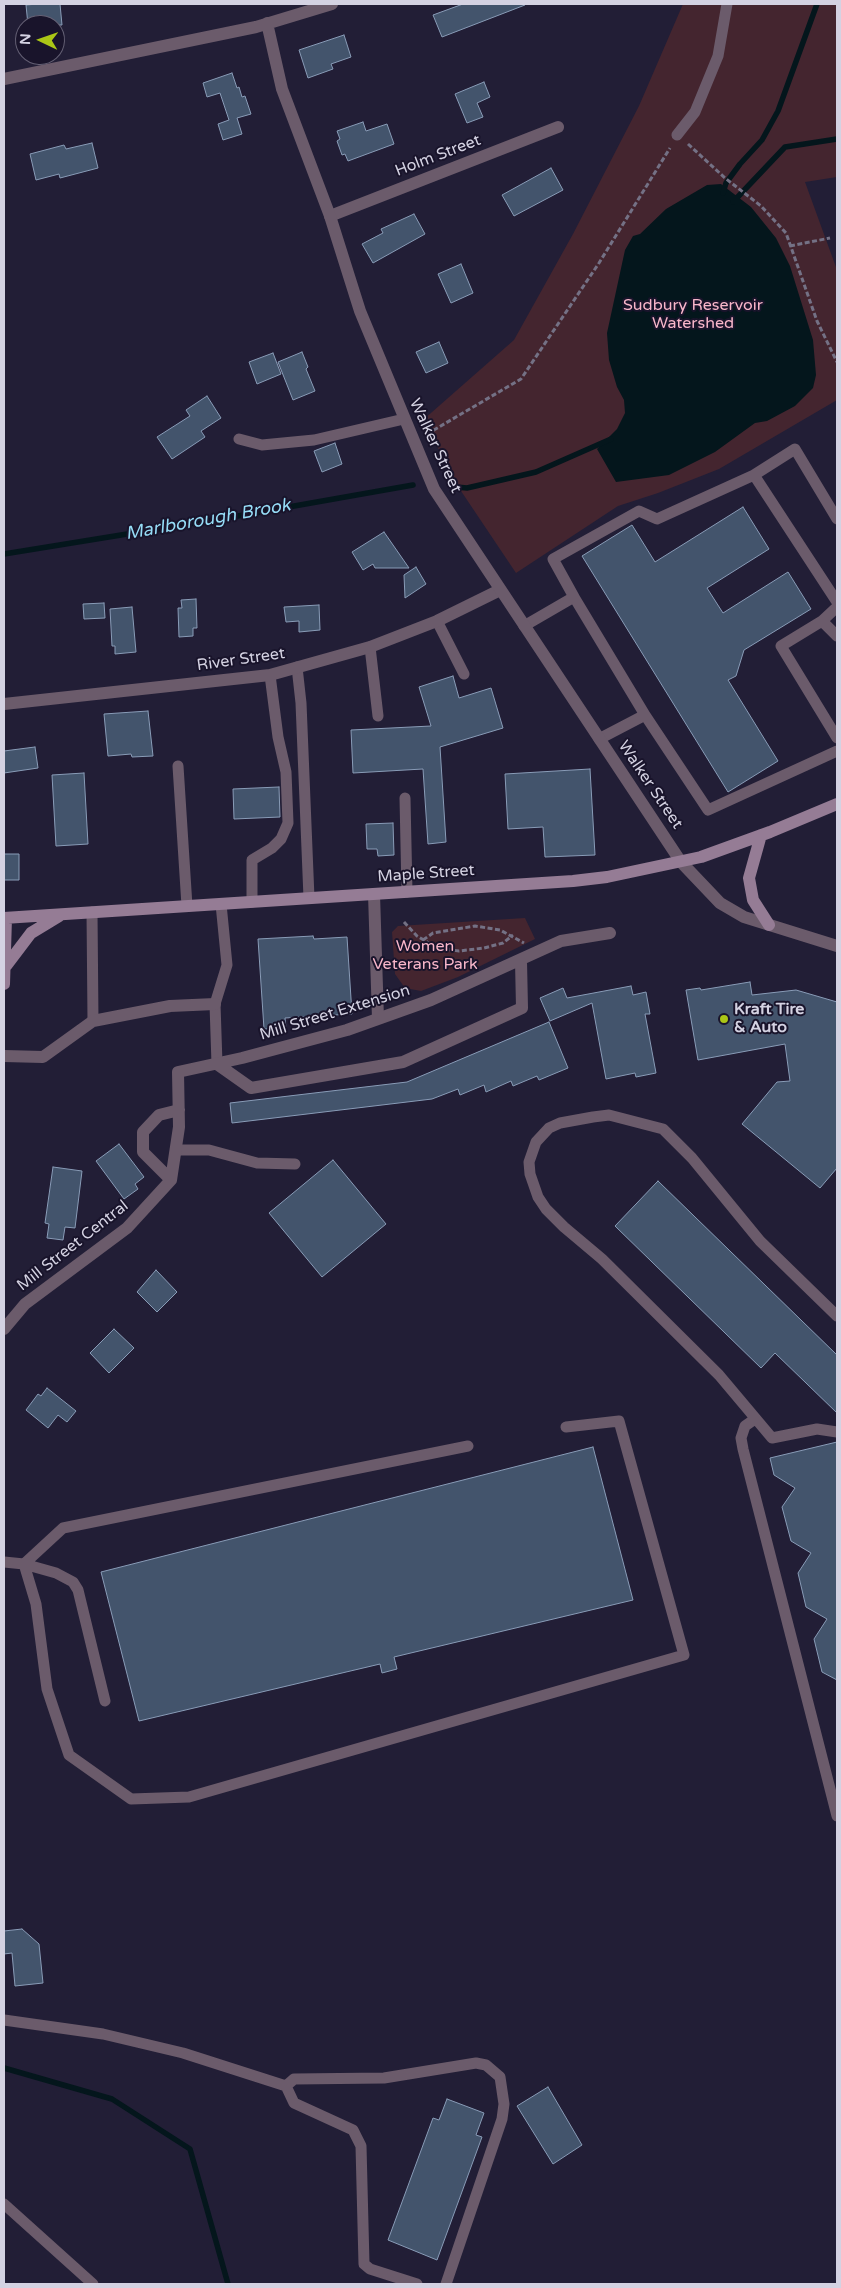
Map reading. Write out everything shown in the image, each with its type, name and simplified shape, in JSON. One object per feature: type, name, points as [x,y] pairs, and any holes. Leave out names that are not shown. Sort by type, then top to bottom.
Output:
[{"type":"main road","name":"Maple Street","points":[[5,918],[573,881],[622,875],[701,858],[837,804]]},
{"type":"main road","points":[[761,835],[749,878],[753,900],[769,925]]},
{"type":"main road","points":[[6,966],[31,933],[63,914]]},
{"type":"main road","points":[[4,984],[6,966],[5,918]]},
{"type":"street","points":[[4,78],[113,58],[267,23],[332,4]]},
{"type":"street","name":"Walker Street","points":[[267,23],[282,89],[330,216],[360,311],[434,490],[681,862],[720,903],[744,917],[837,946]]},
{"type":"street","name":"Holm Street","points":[[330,216],[558,127]]},
{"type":"street","name":"River Street","points":[[4,704],[270,675],[370,646],[436,621],[500,590]]},
{"type":"street","points":[[374,894],[378,1018]]},
{"type":"street","name":"Mill Street Extension","points":[[179,1110],[178,1072],[217,1064],[347,1030],[432,1000],[498,969],[521,961],[561,941],[610,933]]},
{"type":"street","points":[[217,1064],[251,1088],[403,1062],[522,1008],[521,961]]},
{"type":"street","points":[[4,1056],[43,1057],[93,1020],[170,1006],[215,1004]]},
{"type":"street","points":[[179,1110],[176,1150],[171,1180],[143,1152],[143,1132],[159,1115],[179,1110]]},
{"type":"street","name":"Mill Street Central","points":[[4,1329],[31,1299],[127,1228],[171,1180]]},
{"type":"lane","points":[[677,135],[695,112],[718,56],[727,4]]},
{"type":"lane","points":[[239,439],[262,445],[314,440],[404,419]]},
{"type":"lane","points":[[837,519],[796,449],[754,475],[658,520],[638,511],[552,558],[645,715],[708,810],[837,751]]},
{"type":"lane","points":[[754,475],[837,602]]},
{"type":"lane","points":[[524,626],[574,597]]},
{"type":"lane","points":[[837,607],[822,621],[781,646],[837,738]]},
{"type":"lane","points":[[436,621],[464,674]]},
{"type":"lane","points":[[822,621],[837,636]]},
{"type":"lane","points":[[370,646],[378,716]]},
{"type":"lane","points":[[297,667],[301,703],[309,898]]},
{"type":"lane","points":[[252,902],[252,860],[272,848],[281,839],[288,823],[286,772],[270,675]]},
{"type":"lane","points":[[600,739],[645,715]]},
{"type":"lane","points":[[178,766],[187,906]]},
{"type":"lane","points":[[405,798],[407,892]]},
{"type":"lane","points":[[217,1064],[215,1004],[227,965],[221,904]]},
{"type":"lane","points":[[92,912],[93,1020]]},
{"type":"lane","points":[[837,1316],[760,1241],[692,1158],[663,1129],[609,1115],[560,1123],[550,1128],[536,1142],[529,1162],[530,1174],[538,1197],[546,1208],[564,1227],[602,1259],[719,1375],[772,1438],[817,1429],[837,1432]]},
{"type":"lane","points":[[176,1150],[209,1150],[257,1162],[295,1164]]},
{"type":"lane","points":[[755,1419],[745,1426],[741,1438],[743,1449],[837,1816]]},
{"type":"lane","points":[[24,1564],[36,1604],[47,1690],[69,1755],[131,1799],[189,1797],[684,1655],[619,1421],[566,1427]]},
{"type":"lane","points":[[24,1564],[63,1528],[468,1446]]},
{"type":"lane","points":[[4,1562],[24,1564],[56,1573],[73,1582],[78,1590],[106,1702]]},
{"type":"lane","points":[[4,2020],[103,2034],[182,2053],[286,2086],[294,2103],[352,2130],[361,2146],[364,2264],[370,2269],[417,2284]]},
{"type":"lane","points":[[286,2086],[294,2079],[384,2078],[476,2063],[486,2065],[500,2077],[504,2104],[502,2119],[446,2284]]},
{"type":"lane","points":[[4,2204],[93,2284]]},
{"type":"path","points":[[432,432],[521,379],[599,263],[677,135],[755,202],[786,233],[817,321],[837,362]]},
{"type":"path","points":[[790,246],[830,238]]},
{"type":"path","points":[[404,922],[423,940],[437,948],[459,950],[484,948],[503,943],[513,935]]},
{"type":"path","points":[[423,940],[434,933],[475,926],[500,930],[513,935],[527,944]]},
{"type":"green space","name":"Sudbury Reservoir Watershed","points":[[683,4],[837,4],[837,177],[805,182],[837,270],[837,400],[719,469],[658,493],[618,506],[516,573],[461,491],[423,420],[514,340],[573,234],[639,106]]},
{"type":"green space","name":"Women Veterans Park","points":[[525,918],[535,939],[458,977],[421,991],[405,988],[395,974],[392,932],[398,926]]},
{"type":"shaded area","points":[[721,184],[751,207],[776,238],[790,266],[813,340],[816,375],[813,388],[795,406],[767,421],[755,423],[715,452],[669,475],[616,482],[597,449],[617,429],[625,413],[624,400],[617,387],[609,360],[607,333],[625,250],[633,236],[640,234],[666,209],[707,185]]},
{"type":"building","points":[[60,4],[61,15],[27,15],[26,5]]},
{"type":"building","points":[[463,4],[525,5],[442,37],[433,15]]},
{"type":"building","points":[[344,35],[351,57],[331,64],[333,69],[308,78],[299,50]]},
{"type":"building","points":[[232,73],[242,97],[245,96],[251,114],[237,118],[242,134],[223,140],[218,124],[229,120],[220,93],[207,97],[203,83]]},
{"type":"building","points":[[484,82],[490,97],[477,103],[483,117],[467,123],[455,94]]},
{"type":"building","points":[[363,122],[366,131],[387,124],[394,144],[348,161],[345,154],[342,155],[337,141],[340,139],[337,131]]},
{"type":"building","points":[[92,143],[98,168],[60,178],[59,174],[36,180],[30,154],[64,145],[66,149]]},
{"type":"building","points":[[551,168],[563,190],[514,216],[502,195]]},
{"type":"building","points":[[414,214],[425,234],[373,263],[362,244],[383,233],[381,229]]},
{"type":"building","points":[[461,264],[473,293],[451,303],[438,274]]},
{"type":"building","points":[[439,342],[448,363],[426,373],[416,352]]},
{"type":"building","points":[[302,352],[308,367],[306,369],[315,391],[293,400],[278,362]]},
{"type":"building","points":[[273,353],[281,374],[257,384],[249,362]]},
{"type":"building","points":[[207,396],[221,418],[201,431],[205,437],[172,459],[157,437],[190,416],[186,410]]},
{"type":"building","points":[[335,443],[342,464],[322,472],[314,451]]},
{"type":"building","points":[[743,507],[769,549],[707,588],[723,613],[788,572],[811,609],[744,650],[736,676],[728,680],[778,761],[728,792],[582,556],[632,525],[655,562]]},
{"type":"building","points":[[384,532],[409,568],[375,568],[373,564],[363,570],[352,552]]},
{"type":"building","points":[[416,567],[426,584],[405,598],[404,575]]},
{"type":"building","points":[[196,599],[197,628],[193,628],[193,636],[179,637],[178,608],[182,608],[181,600]]},
{"type":"building","points":[[104,603],[105,618],[84,619],[83,604]]},
{"type":"building","points":[[319,605],[320,630],[299,632],[299,621],[286,622],[284,607]]},
{"type":"building","points":[[132,607],[136,652],[115,654],[115,646],[112,646],[110,609]]},
{"type":"building","points":[[453,676],[459,698],[491,688],[503,728],[440,747],[446,842],[428,844],[423,769],[353,773],[351,730],[431,726],[419,687]]},
{"type":"building","points":[[148,711],[153,756],[132,757],[131,754],[108,756],[104,714]]},
{"type":"building","points":[[35,747],[38,768],[4,773],[4,751]]},
{"type":"building","points":[[590,769],[595,855],[545,857],[543,827],[508,829],[505,774]]},
{"type":"building","points":[[84,773],[88,844],[56,846],[52,775]]},
{"type":"building","points":[[279,787],[280,817],[234,819],[233,789]]},
{"type":"building","points":[[393,823],[394,855],[378,856],[377,849],[367,849],[366,824]]},
{"type":"building","points":[[4,854],[19,854],[19,880],[4,880]]},
{"type":"building","points":[[313,936],[314,939],[347,937],[352,1014],[285,1018],[286,1028],[264,1029],[258,939]]},
{"type":"building","points":[[750,982],[752,995],[796,990],[837,1002],[837,1168],[820,1188],[742,1124],[777,1082],[790,1081],[785,1044],[698,1060],[686,990],[700,988],[701,990]]},
{"type":"building","points":[[631,986],[633,995],[646,992],[650,1014],[645,1014],[656,1073],[636,1077],[635,1073],[606,1079],[592,1003],[550,1021],[540,998],[563,988],[567,998]]},
{"type":"building","points":[[549,1022],[568,1068],[539,1080],[537,1076],[513,1086],[511,1081],[486,1092],[484,1085],[460,1095],[458,1089],[432,1099],[232,1123],[230,1103],[407,1082]]},
{"type":"building","points":[[119,1144],[144,1177],[135,1184],[138,1189],[124,1199],[96,1161]]},
{"type":"building","points":[[333,1160],[386,1224],[322,1277],[269,1213]]},
{"type":"building","points":[[53,1167],[82,1171],[75,1228],[65,1227],[63,1240],[47,1238],[49,1224],[45,1223]]},
{"type":"building","points":[[658,1181],[837,1355],[837,1413],[775,1353],[761,1368],[615,1226]]},
{"type":"building","points":[[156,1270],[177,1292],[157,1312],[137,1292]]},
{"type":"building","points":[[114,1329],[134,1348],[109,1373],[90,1353]]},
{"type":"building","points":[[47,1388],[76,1411],[67,1422],[58,1415],[48,1428],[26,1410],[38,1394],[41,1396]]},
{"type":"building","points":[[837,1442],[837,1680],[822,1672],[814,1639],[827,1619],[806,1607],[798,1573],[811,1553],[791,1541],[782,1507],[795,1488],[774,1475],[770,1458]]},
{"type":"building","points":[[593,1447],[633,1600],[394,1657],[397,1669],[382,1673],[380,1664],[139,1721],[101,1572]]},
{"type":"building","points":[[22,1929],[39,1944],[43,1983],[15,1986],[12,1953],[4,1954],[4,1931]]},
{"type":"building","points":[[548,2087],[582,2145],[553,2164],[517,2106]]},
{"type":"building","points":[[447,2099],[484,2113],[476,2135],[482,2137],[437,2260],[388,2240],[433,2118],[439,2120]]},
{"type":"waterway","points":[[723,193],[726,183],[762,140],[778,111],[817,4]]},
{"type":"waterway","name":"Marlborough Brook","points":[[733,202],[785,147],[837,139]]},
{"type":"waterway","name":"Marlborough Brook","points":[[456,487],[467,488],[536,472],[611,439]]},
{"type":"waterway","name":"Marlborough Brook","points":[[4,554],[413,485]]},
{"type":"waterway","name":"Marlborough Brook","points":[[4,2068],[112,2099],[190,2149],[228,2284]]},
{"type":"place","name":"Kraft Tire & Auto","points":[[724,1019]]}]
